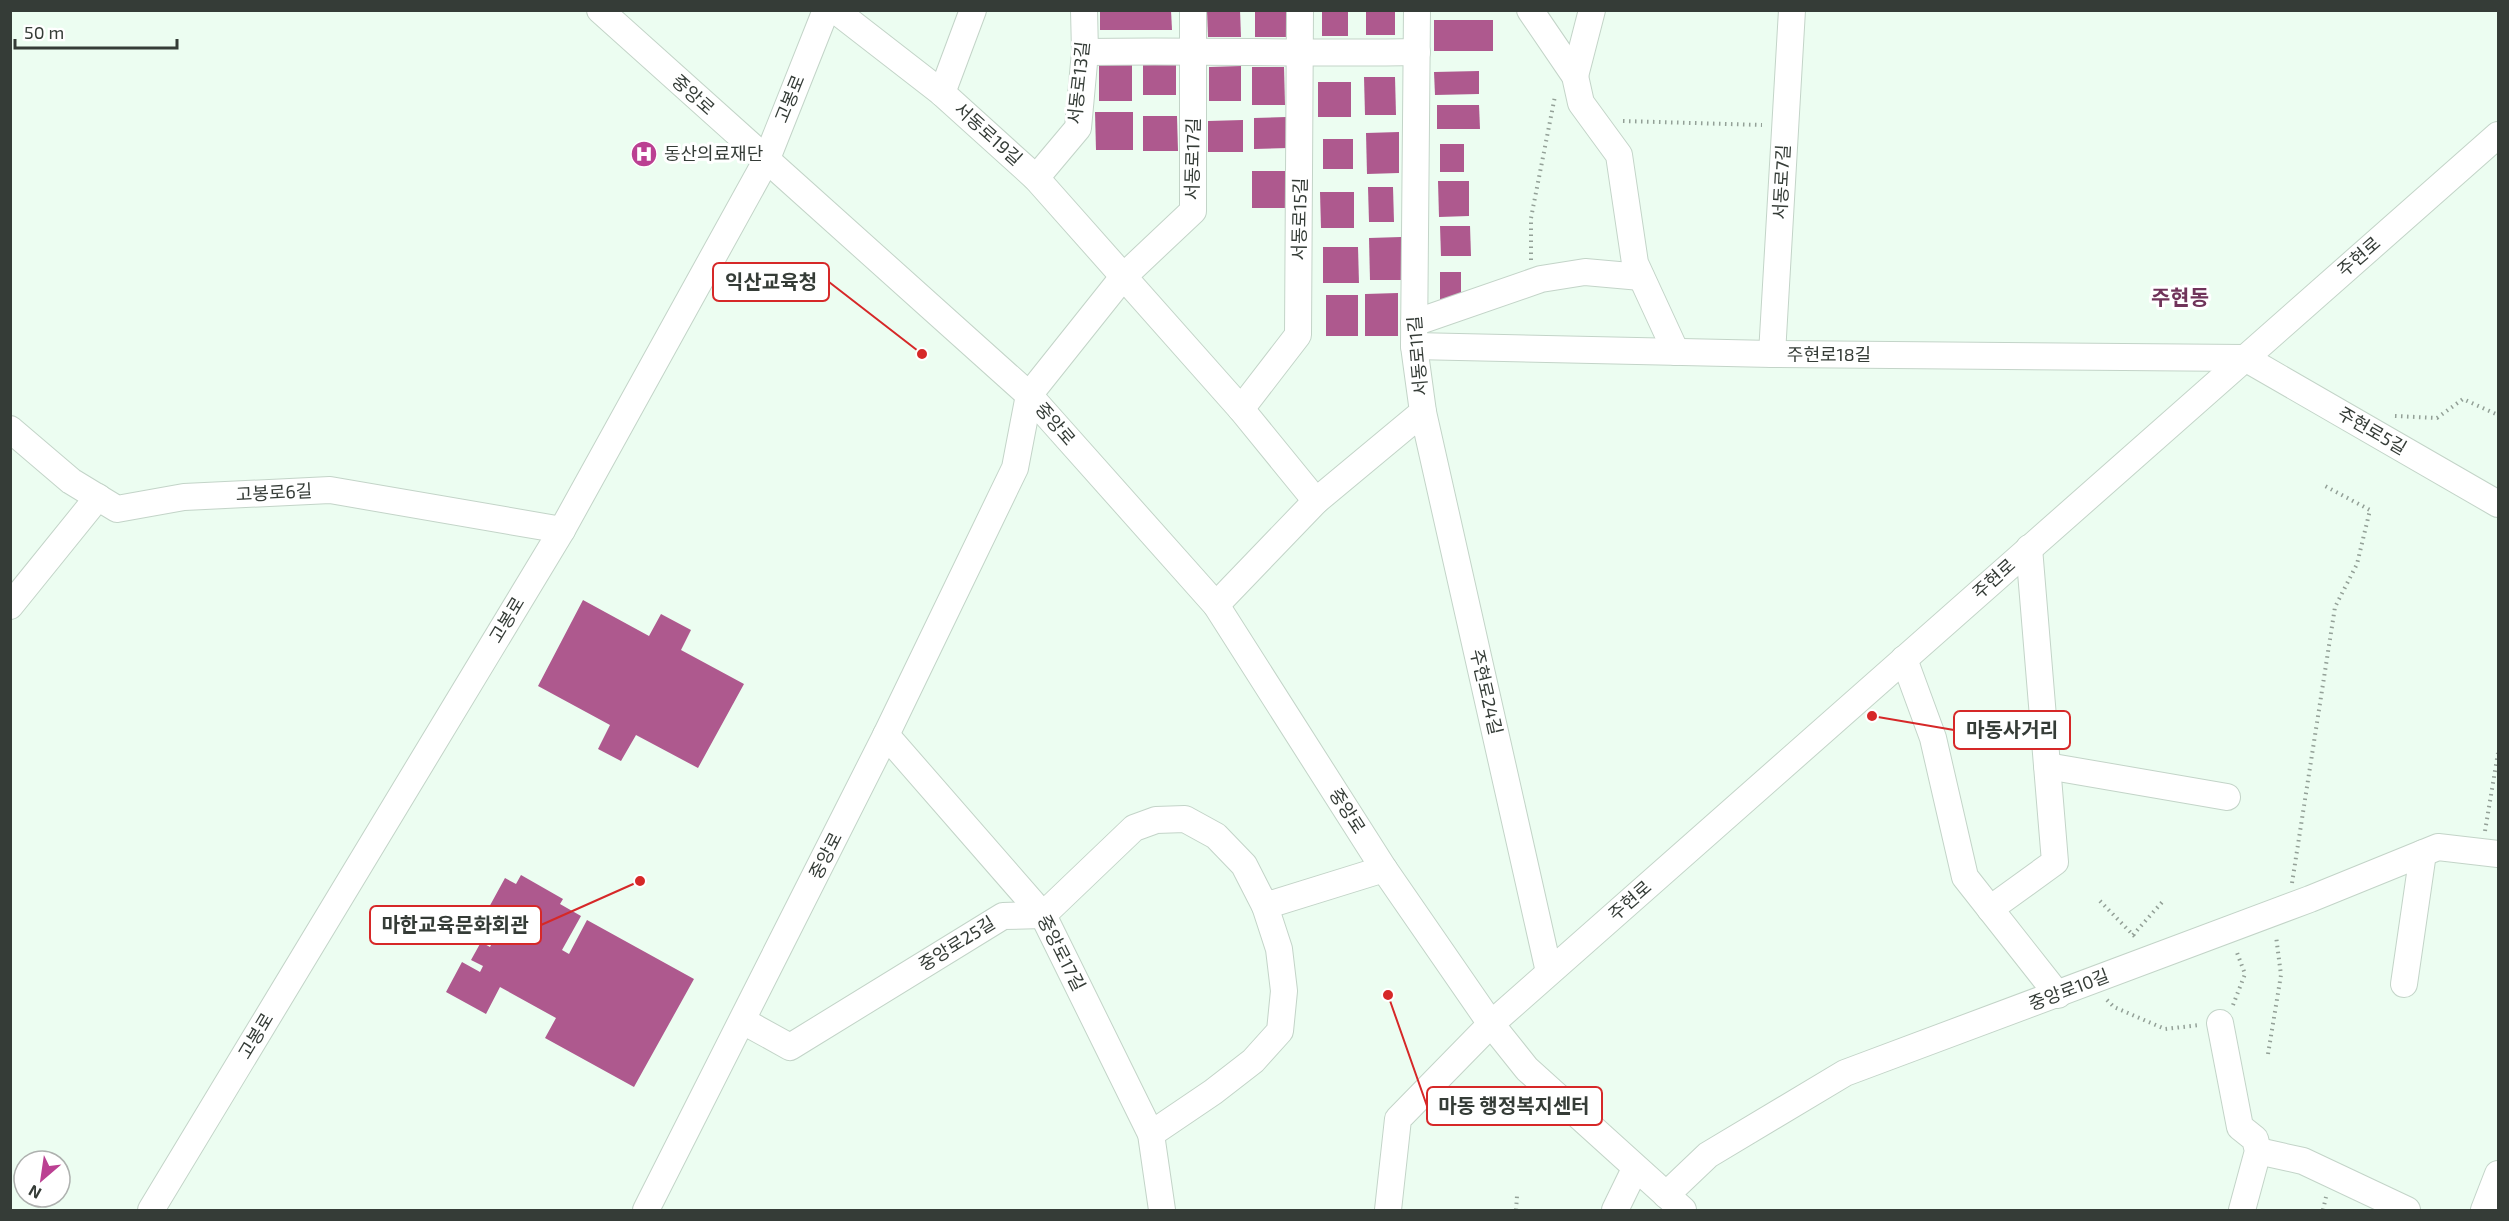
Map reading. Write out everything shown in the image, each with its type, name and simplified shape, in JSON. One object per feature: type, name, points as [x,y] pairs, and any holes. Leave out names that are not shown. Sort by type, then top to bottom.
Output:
[{"type":"street","name":"중앙로","points":[[600,10],[1029,395],[1216,605],[1384,869],[1491,1024],[1527,1069],[1674,1203]]},
{"type":"street","name":"고봉로","points":[[151,1210],[562,530],[766,161],[825,10]]},
{"type":"street","name":"서동로19길","points":[[835,10],[942,93],[1036,178],[1241,409],[1316,501]]},
{"type":"street","points":[[942,93],[973,10]]},
{"type":"street","name":"서동로13길","points":[[1036,178],[1078,128],[1085,52],[1084,10]]},
{"type":"street","name":"서동로17길","points":[[1123,278],[1193,211],[1195,50],[1193,10]]},
{"type":"street","name":"서동로15길","points":[[1241,409],[1298,335],[1302,54],[1300,10]]},
{"type":"street","name":"서동로11길","points":[[1216,605],[1316,501],[1423,412],[1414,334],[1417,10]]},
{"type":"street","points":[[1530,10],[1569,68],[1581,103],[1619,155],[1635,263],[1676,352]]},
{"type":"street","points":[[1569,68],[1592,10]]},
{"type":"street","name":"서동로7길","points":[[1773,354],[1792,10]]},
{"type":"street","points":[[1085,52],[1195,50],[1302,54],[1417,52]]},
{"type":"street","name":"주현로","points":[[1388,1210],[1398,1119],[1491,1024],[2499,135]]},
{"type":"street","points":[[1414,334],[1531,282],[1585,272],[1641,277]]},
{"type":"street","points":[[1029,395],[1123,278]]},
{"type":"street","name":"주현로18길","points":[[1414,334],[1676,352],[2245,358]]},
{"type":"street","name":"주현로5길","points":[[2245,358],[2499,504]]},
{"type":"street","name":"중앙로","points":[[646,1210],[886,735],[1015,468],[1029,395]]},
{"type":"street","name":"주현로24길","points":[[1423,412],[1550,972]]},
{"type":"street","name":"고봉로6길","points":[[10,429],[71,481],[117,509],[184,497],[330,490],[562,530]]},
{"type":"street","points":[[10,606],[98,497]]},
{"type":"street","points":[[1990,909],[2055,862],[2029,548]]},
{"type":"street","points":[[1904,659],[1933,738],[1965,877],[2058,995]]},
{"type":"street","name":"중앙로17길","points":[[886,735],[1043,915],[1151,1134],[1162,1210]]},
{"type":"street","points":[[2047,766],[2228,797]]},
{"type":"street","points":[[1043,915],[1134,828],[1156,820],[1185,819],[1216,836],[1244,865],[1265,906],[1279,950],[1284,991],[1280,1031],[1253,1061],[1213,1092],[1151,1134]]},
{"type":"street","name":"중앙로10길","points":[[1674,1203],[1708,1155],[1845,1073],[2229,930],[2438,847],[2490,853]]},
{"type":"street","points":[[2404,984],[2423,853]]},
{"type":"street","points":[[1265,906],[1384,869]]},
{"type":"street","name":"중앙로25길","points":[[743,1021],[790,1047],[1003,916],[1043,915]]},
{"type":"street","points":[[2220,1023],[2240,1127],[2255,1139],[2258,1151],[2242,1210]]},
{"type":"street","points":[[2258,1151],[2303,1161],[2408,1210]]},
{"type":"street","points":[[1615,1210],[1635,1169]]},
{"type":"street","points":[[2484,1210],[2499,1174]]},
{"type":"path","points":[[1531,282],[1531,218],[1551,112],[1569,68]]},
{"type":"path","points":[[1595,122],[1634,120],[1785,126]]},
{"type":"path","points":[[2390,416],[2437,418],[2463,399],[2499,415]]},
{"type":"path","points":[[2268,1054],[2281,975],[2279,910],[2335,607],[2357,564],[2370,510],[2325,486]]},
{"type":"path","points":[[2490,853],[2499,753]]},
{"type":"path","points":[[2133,935],[2164,900]]},
{"type":"path","points":[[2100,901],[2133,935],[2159,956]]},
{"type":"path","points":[[2090,982],[2114,1007],[2165,1029],[2222,1023],[2235,1002],[2245,974],[2229,930]]},
{"type":"path","points":[[1516,1210],[1517,1196]]},
{"type":"building","points":[[1100,10],[1171,10],[1172,30],[1100,30]]},
{"type":"building","points":[[1207,10],[1240,10],[1241,37],[1208,37]]},
{"type":"building","points":[[1255,10],[1286,10],[1286,37],[1255,37]]},
{"type":"building","points":[[1322,10],[1348,10],[1348,36],[1322,36]]},
{"type":"building","points":[[1366,10],[1395,10],[1395,35],[1366,35]]},
{"type":"building","points":[[1434,20],[1493,20],[1493,51],[1434,51]]},
{"type":"building","points":[[1143,62],[1176,62],[1176,95],[1143,95]]},
{"type":"building","points":[[1099,65],[1132,65],[1132,101],[1099,101]]},
{"type":"building","points":[[1241,66],[1241,101],[1209,101],[1209,67]]},
{"type":"building","points":[[1252,67],[1284,67],[1285,105],[1252,105]]},
{"type":"building","points":[[1479,71],[1479,94],[1435,95],[1434,72]]},
{"type":"building","points":[[1364,77],[1395,77],[1396,115],[1365,115]]},
{"type":"building","points":[[1318,82],[1351,82],[1351,117],[1318,117]]},
{"type":"building","points":[[1437,105],[1479,105],[1480,129],[1437,129]]},
{"type":"building","points":[[1095,112],[1133,112],[1133,150],[1096,150]]},
{"type":"building","points":[[1143,116],[1177,116],[1178,151],[1143,151]]},
{"type":"building","points":[[1287,117],[1288,148],[1254,149],[1254,118]]},
{"type":"building","points":[[1243,120],[1243,152],[1208,152],[1208,121]]},
{"type":"building","points":[[1399,132],[1399,173],[1367,174],[1366,133]]},
{"type":"building","points":[[1323,139],[1353,139],[1353,169],[1323,169]]},
{"type":"building","points":[[1440,144],[1464,144],[1464,172],[1440,172]]},
{"type":"building","points":[[1252,171],[1289,171],[1289,208],[1252,208]]},
{"type":"building","points":[[1438,181],[1469,181],[1469,216],[1439,217]]},
{"type":"building","points":[[1368,187],[1393,187],[1394,222],[1369,222]]},
{"type":"building","points":[[1320,192],[1354,192],[1354,228],[1321,228]]},
{"type":"building","points":[[1440,226],[1470,226],[1471,256],[1441,256]]},
{"type":"building","points":[[1401,237],[1401,280],[1370,280],[1369,238]]},
{"type":"building","points":[[1323,247],[1358,247],[1359,283],[1323,283]]},
{"type":"building","points":[[1440,272],[1461,272],[1461,302],[1440,302]]},
{"type":"building","points":[[1398,293],[1398,336],[1365,336],[1365,294]]},
{"type":"building","points":[[1326,295],[1358,295],[1358,336],[1326,336]]},
{"type":"building","points":[[583,600],[649,636],[661,614],[691,630],[681,650],[744,684],[698,768],[636,735],[621,761],[598,749],[610,725],[538,686]]},
{"type":"building","points":[[521,875],[563,899],[560,904],[581,916],[562,950],[569,954],[587,920],[694,979],[634,1087],[545,1038],[556,1018],[500,987],[486,1014],[446,992],[462,962],[480,972],[483,966],[471,960],[481,942],[490,947],[493,941],[476,931],[505,878],[516,884]]},
{"type":"place","name":"동산의료재단","points":[[644,154]]},
{"type":"place","name":"익산교육청","points":[[922,354]]},
{"type":"place","name":"마동사거리","points":[[1872,716]]},
{"type":"place","name":"마한교육문화회관","points":[[640,881]]},
{"type":"place","name":"마동 행정복지센터","points":[[1388,995]]},
{"type":"district","name":"주현동","points":[[2180,298]]}]
